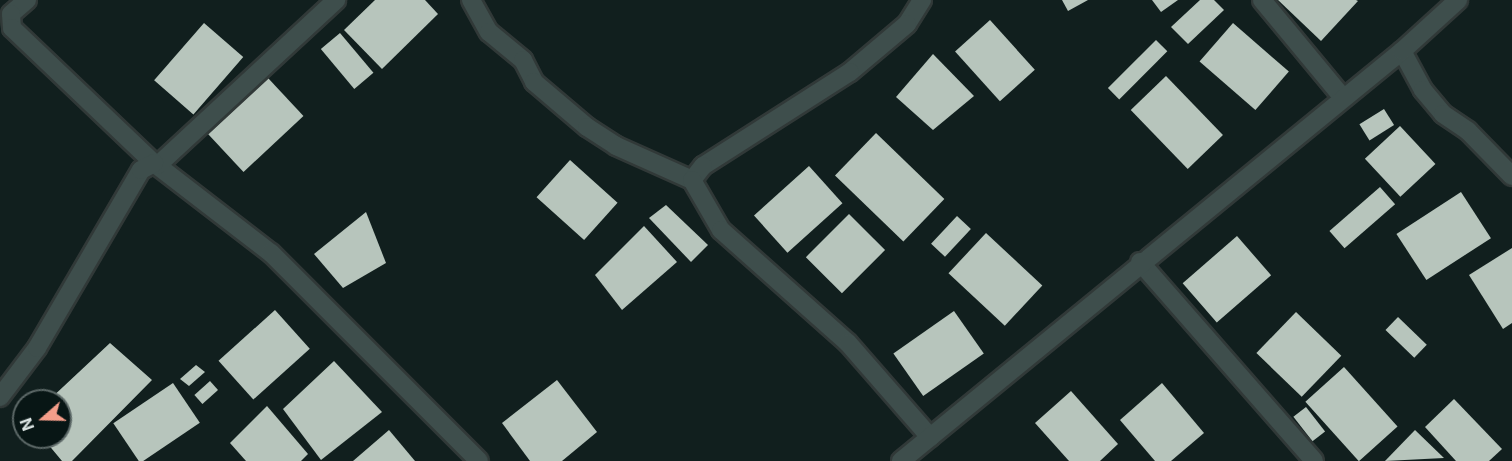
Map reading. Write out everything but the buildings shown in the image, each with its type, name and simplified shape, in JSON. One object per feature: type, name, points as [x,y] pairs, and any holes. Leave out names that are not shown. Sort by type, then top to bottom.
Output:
[{"type":"street","points":[[27,0],[11,14],[12,28],[156,164],[271,253],[479,461]]},
{"type":"street","points":[[0,397],[43,338],[141,170],[156,164],[336,0]]},
{"type":"street","points":[[471,0],[489,32],[523,60],[534,81],[587,127],[616,146],[692,180],[721,230],[848,343],[930,437]]},
{"type":"street","points":[[692,180],[703,166],[850,72],[907,24],[922,0]]},
{"type":"street","points":[[1262,0],[1343,98]]},
{"type":"street","points":[[900,461],[1140,262],[1402,51],[1458,0]]},
{"type":"street","points":[[1402,51],[1423,90],[1443,114],[1468,131],[1512,176]]},
{"type":"street","points":[[1140,262],[1314,461]]}]
